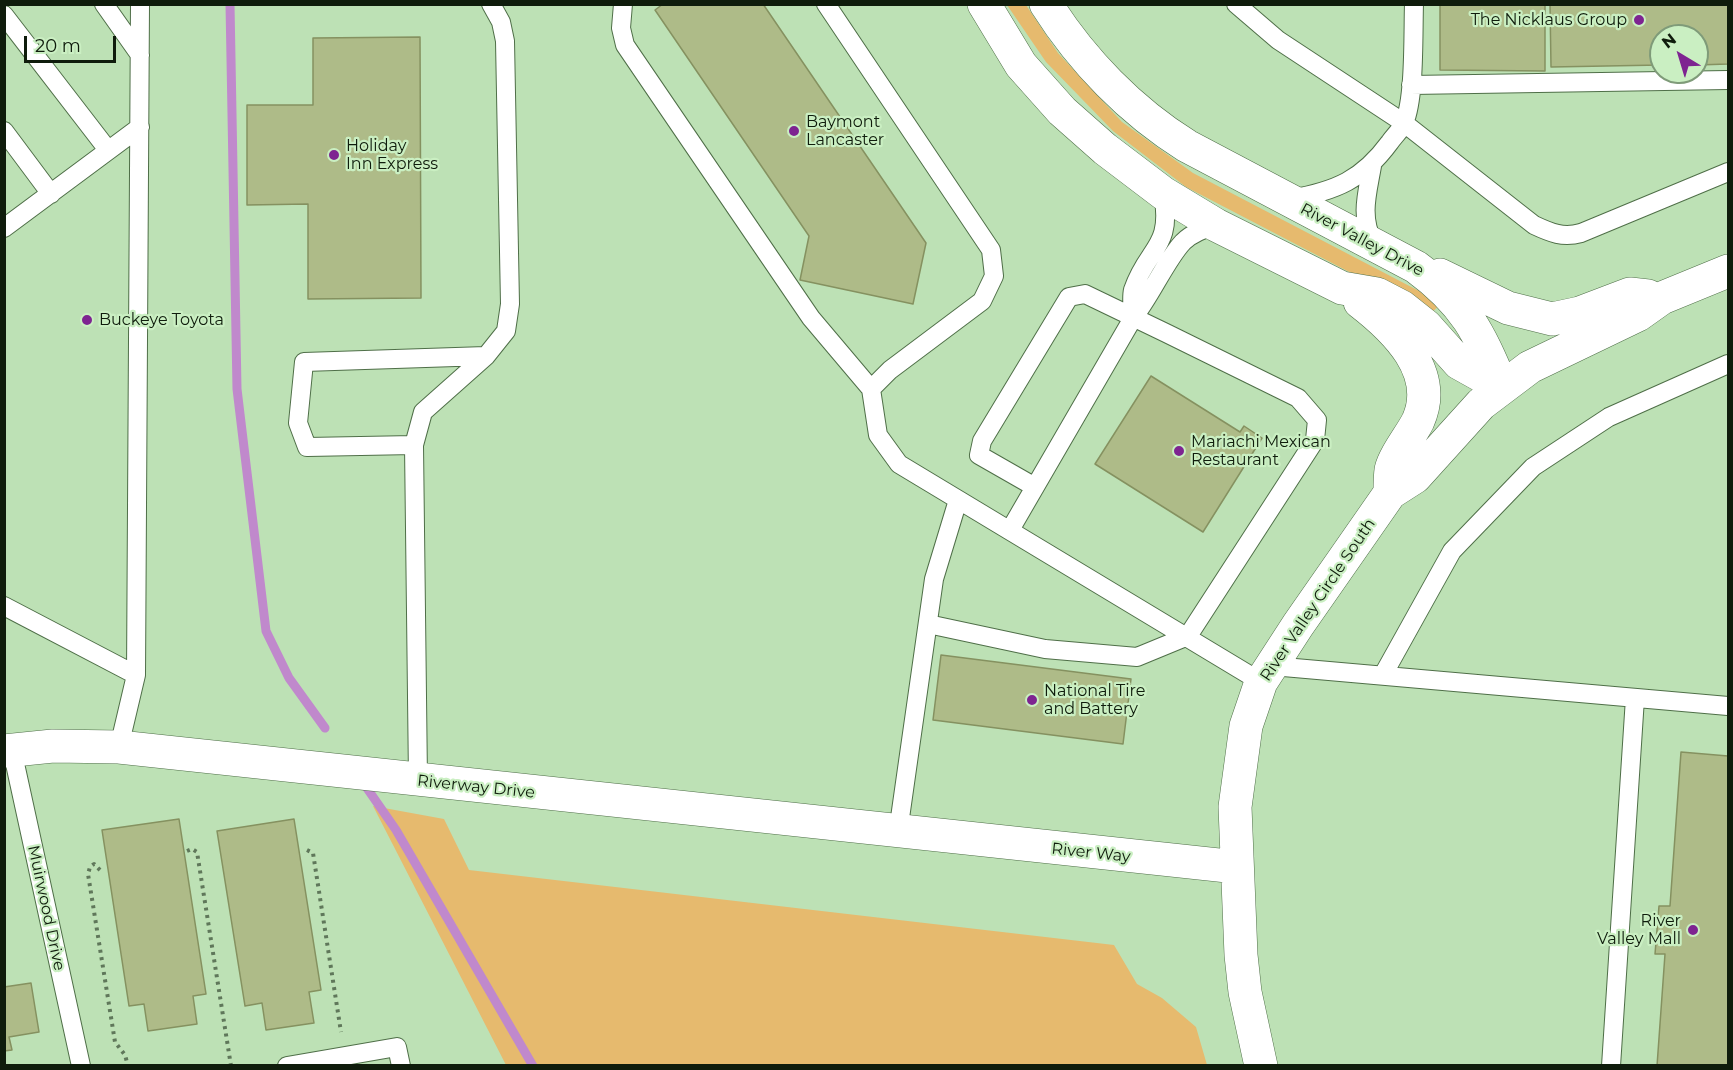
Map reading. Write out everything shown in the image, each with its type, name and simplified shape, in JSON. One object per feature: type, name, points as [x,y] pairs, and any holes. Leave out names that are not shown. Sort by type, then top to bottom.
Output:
[{"type":"street","points":[[984,4],[1021,65],[1062,111],[1105,149],[1163,193],[1216,225],[1342,288],[1377,294],[1402,307],[1426,326],[1459,363],[1502,387]]},
{"type":"street","name":"River Valley Drive","points":[[1046,4],[1076,48],[1155,126],[1287,200],[1416,267],[1442,286],[1461,306],[1485,348],[1502,387]]},
{"type":"street","points":[[1416,267],[1450,279],[1508,308],[1552,319],[1580,313],[1630,294],[1662,298]]},
{"type":"street","name":"River Valley Circle South","points":[[1261,1065],[1245,992],[1235,807],[1246,726],[1266,674],[1390,493],[1415,477],[1465,420],[1502,387],[1530,367],[1638,315],[1662,298],[1728,271]]},
{"type":"street","name":"River Valley Circle South","points":[[1342,288],[1388,323],[1408,347],[1420,372],[1424,395],[1419,418],[1391,469],[1390,493]]},
{"type":"street","name":"Riverway Drive","points":[[8,750],[53,746],[119,747],[946,836]]},
{"type":"street","name":"River Way","points":[[946,836],[1237,867]]},
{"type":"lane","points":[[104,4],[140,55]]},
{"type":"lane","points":[[119,747],[136,675],[140,4]]},
{"type":"lane","points":[[418,780],[414,445],[423,412],[486,356],[506,331],[510,304],[505,41],[501,22],[491,4]]},
{"type":"lane","points":[[623,4],[621,28],[625,45],[811,318],[871,389],[878,435],[899,464],[1188,636],[1266,674],[1383,675],[1728,706]]},
{"type":"lane","points":[[826,4],[991,250],[993,267],[994,276],[982,301],[890,370],[871,389]]},
{"type":"lane","points":[[1236,4],[1278,40],[1404,123],[1534,225],[1555,234],[1569,236],[1581,233],[1728,172]]},
{"type":"lane","points":[[1287,200],[1314,195],[1342,184],[1372,166],[1404,123],[1411,86],[1414,4]]},
{"type":"lane","points":[[4,15],[108,150]]},
{"type":"lane","points":[[1411,86],[1728,80]]},
{"type":"lane","points":[[4,228],[140,127]]},
{"type":"lane","points":[[4,131],[51,194]]},
{"type":"lane","points":[[1372,166],[1365,226],[1374,246]]},
{"type":"lane","points":[[1133,318],[1133,291],[1163,238],[1167,218],[1163,193]]},
{"type":"lane","points":[[1010,530],[1133,318],[1148,300],[1182,243],[1196,232],[1216,225]]},
{"type":"lane","points":[[928,624],[1046,649],[1137,657],[1188,636],[1315,440],[1317,420],[1298,398],[1085,294],[1069,297],[982,441],[979,455],[1035,487]]},
{"type":"lane","points":[[414,445],[307,447],[298,423],[304,362],[486,356]]},
{"type":"lane","points":[[1383,675],[1452,551],[1533,467],[1609,417],[1728,364]]},
{"type":"lane","points":[[898,832],[934,579],[958,500]]},
{"type":"lane","points":[[4,606],[136,675]]},
{"type":"lane","points":[[1611,1065],[1635,698]]},
{"type":"lane","name":"Muirwood Drive","points":[[8,750],[81,1065]]},
{"type":"lane","points":[[287,1065],[397,1047],[401,1065]]},
{"type":"path","points":[[187,851],[192,849],[197,852],[231,1065]]},
{"type":"path","points":[[307,850],[313,853],[345,1056]]},
{"type":"path","points":[[100,870],[94,864],[90,867],[88,874],[114,1042],[125,1055],[128,1065]]},
{"type":"shaded area","points":[[1007,5],[1026,5],[1058,53],[1122,122],[1193,173],[1442,303],[1430,314],[1186,187],[1113,131],[1046,62]]},
{"type":"shaded area","points":[[373,806],[444,819],[469,870],[1114,945],[1137,984],[1162,998],[1196,1027],[1207,1065],[506,1065]]},
{"type":"building","name":"Baymont Lancaster","points":[[663,4],[763,4],[926,243],[913,304],[800,280],[809,236],[655,10]]},
{"type":"building","points":[[1440,4],[1545,4],[1545,71],[1440,70]]},
{"type":"building","name":"The Nicklaus Group","points":[[1550,4],[1728,4],[1728,64],[1709,65],[1709,24],[1649,24],[1649,65],[1551,67]]},
{"type":"building","name":"Holiday Inn Express","points":[[420,37],[421,298],[308,299],[308,204],[247,205],[247,105],[313,105],[313,38]]},
{"type":"building","name":"Mariachi Mexican Restaurant","points":[[1151,376],[1240,432],[1244,426],[1262,438],[1203,532],[1095,464]]},
{"type":"building","name":"National Tire and Battery","points":[[941,655],[1131,679],[1123,744],[933,720]]},
{"type":"building","name":"River Valley Mall","points":[[1681,752],[1728,756],[1728,1066],[1657,1066],[1665,954],[1655,954],[1659,906],[1670,906]]},
{"type":"building","points":[[179,819],[206,994],[193,996],[197,1024],[148,1031],[144,1004],[129,1006],[102,830]]},
{"type":"building","points":[[294,819],[321,990],[309,992],[314,1023],[266,1030],[262,1003],[245,1006],[217,831]]},
{"type":"building","points":[[31,983],[39,1032],[9,1037],[12,1050],[4,1051],[4,987]]},
{"type":"waterway","points":[[230,4],[237,389],[266,631],[289,678],[325,728]]},
{"type":"waterway","points":[[362,781],[396,830],[533,1066]]},
{"type":"place","name":"The Nicklaus Group","points":[[1639,20]]},
{"type":"place","name":"Baymont Lancaster","points":[[794,131]]},
{"type":"place","name":"Holiday Inn Express","points":[[334,155]]},
{"type":"place","name":"Buckeye Toyota","points":[[87,320]]},
{"type":"place","name":"Mariachi Mexican Restaurant","points":[[1179,451]]},
{"type":"place","name":"National Tire and Battery","points":[[1032,700]]},
{"type":"place","name":"River Valley Mall","points":[[1693,930]]}]
